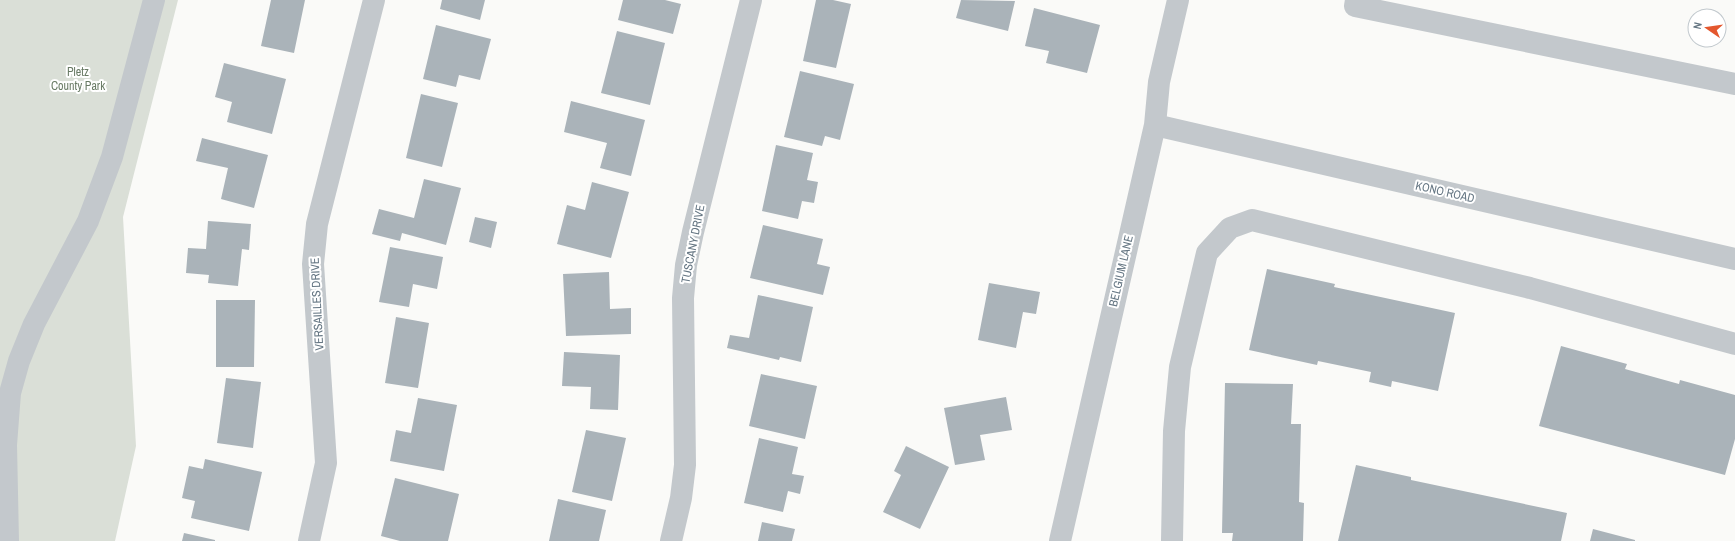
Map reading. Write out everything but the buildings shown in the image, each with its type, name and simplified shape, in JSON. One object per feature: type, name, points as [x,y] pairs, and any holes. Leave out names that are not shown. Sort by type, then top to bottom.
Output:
[{"type":"street","points":[[8,541],[6,445],[10,393],[19,361],[34,324],[88,221],[112,157],[154,0]]},
{"type":"street","name":"VERSAILLES DRIVE","points":[[309,541],[326,463],[313,264],[317,224],[374,0]]},
{"type":"street","name":"TUSCANY DRIVE","points":[[671,541],[681,498],[685,465],[683,298],[686,265],[751,0]]},
{"type":"street","name":"BELGIUM LANE","points":[[1060,541],[1155,124],[1159,82],[1178,0]]},
{"type":"street","points":[[1356,0],[1355,6],[1735,84]]},
{"type":"street","name":"KONO ROAD","points":[[1155,124],[1735,259]]},
{"type":"street","points":[[1172,541],[1174,431],[1180,367],[1207,253],[1230,228],[1252,220],[1530,288],[1735,344]]},
{"type":"green space","name":"Pletz County Park","points":[[0,0],[178,0],[123,217],[136,446],[115,541],[0,541]]}]
